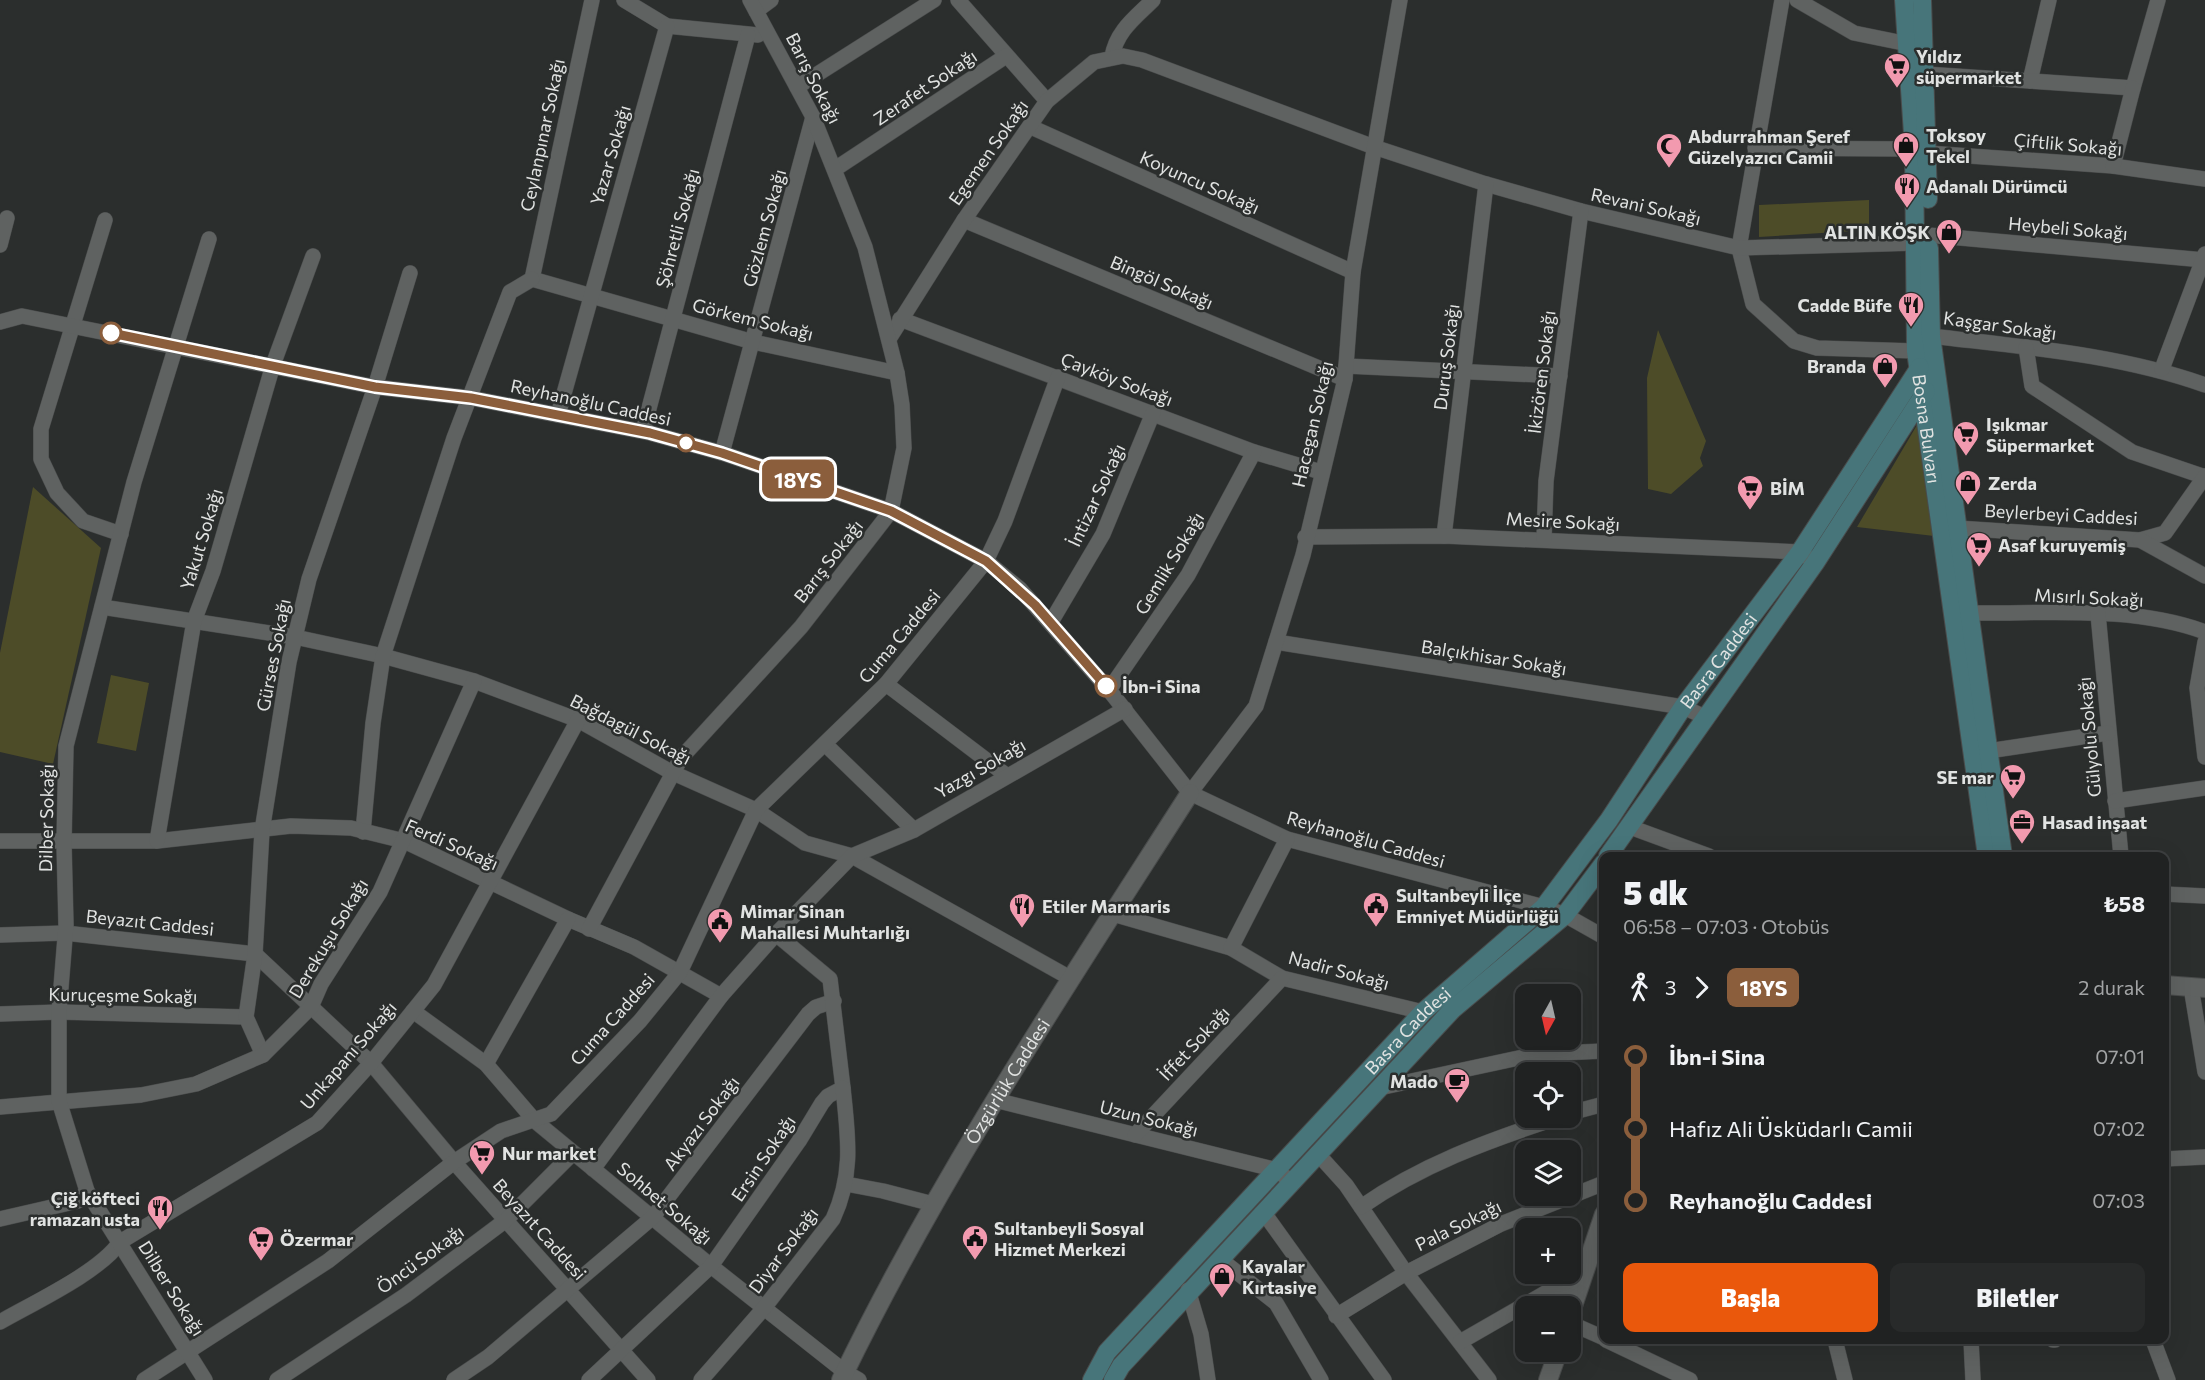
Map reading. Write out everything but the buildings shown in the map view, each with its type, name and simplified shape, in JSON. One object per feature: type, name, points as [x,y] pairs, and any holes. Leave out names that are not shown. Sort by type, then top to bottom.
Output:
[{"type":"main road","name":"Bosna Bulvarı","points":[[1905,0],[1921,151]]},
{"type":"main road","name":"Bosna Bulvarı","points":[[1922,0],[1925,74],[1921,151],[1923,239],[1931,336],[2002,852]]},
{"type":"main road","name":"Bosna Bulvarı","points":[[1923,239],[1918,359],[1986,852]]},
{"type":"main road","points":[[1918,359],[1937,375]]},
{"type":"main road","name":"Basra Caddesi","points":[[1113,1380],[1120,1366],[1188,1290],[1264,1213],[1308,1133],[1423,1012],[1544,907],[1609,820],[1683,707],[1807,557],[1918,359]]},
{"type":"main road","name":"Basra Caddesi","points":[[1611,852],[1705,717],[1807,557],[1937,375]]},
{"type":"main road","name":"Basra Caddesi","points":[[1092,1380],[1107,1352],[1284,1175],[1317,1153],[1453,1009],[1565,915],[1599,870]]},
{"type":"street","name":"Ceylanpınar Sokağı","points":[[532,279],[592,0]]},
{"type":"street","points":[[624,0],[667,26],[748,35],[770,35]]},
{"type":"street","points":[[753,5],[771,0]]},
{"type":"street","points":[[797,87],[934,0]]},
{"type":"street","name":"Egemen Sokağı","points":[[889,339],[964,220],[1047,101],[958,0]]},
{"type":"street","points":[[1047,101],[1086,66],[1113,57],[1115,44],[1122,31],[1153,0]]},
{"type":"street","name":"Hacegan Sokağı","points":[[1190,794],[1256,706],[1303,555],[1305,537],[1345,373],[1353,272],[1400,0]]},
{"type":"street","points":[[1782,0],[1739,248],[1753,304],[1794,340],[1817,348],[1918,359]]},
{"type":"street","points":[[1797,0],[1854,33],[1908,44]]},
{"type":"street","points":[[2030,81],[2049,0]]},
{"type":"street","points":[[2113,166],[2158,0]]},
{"type":"street","name":"Barış Sokağı","points":[[589,929],[671,772],[681,758],[801,627],[891,511],[904,448],[902,405],[897,372],[865,247],[836,169],[813,117],[753,5]]},
{"type":"street","name":"Yazar Sokağı","points":[[558,415],[667,26]]},
{"type":"street","name":"Şöhretli Sokağı","points":[[643,431],[748,35]]},
{"type":"street","name":"Zerafet Sokağı","points":[[836,169],[1006,56]]},
{"type":"street","name":"Revani Sokağı","points":[[1113,57],[1142,60],[1374,147],[1486,184],[1581,211],[1739,248],[1923,239]]},
{"type":"street","points":[[1925,74],[2133,88]]},
{"type":"street","name":"Gözlem Sokağı","points":[[722,453],[813,117]]},
{"type":"street","name":"Koyuncu Sokağı","points":[[1031,127],[1353,272]]},
{"type":"street","name":"Çiftlik Sokağı","points":[[1755,148],[1921,151],[2113,166],[2205,179]]},
{"type":"street","name":"Duruş Sokağı","points":[[1444,536],[1486,184]]},
{"type":"street","name":"İkizören Sokağı","points":[[1544,539],[1546,481],[1581,211]]},
{"type":"street","points":[[0,245],[7,218]]},
{"type":"street","points":[[105,220],[41,429],[41,459],[57,493],[83,520],[121,534]]},
{"type":"street","name":"Bingöl Sokağı","points":[[964,220],[1345,373]]},
{"type":"street","name":"Dilber Sokağı","points":[[205,1380],[87,1191],[59,1101],[59,1012],[66,933],[64,843],[66,746],[121,534],[209,239]]},
{"type":"street","name":"Heybeli Sokağı","points":[[1923,239],[2203,266]]},
{"type":"street","name":"Yakut Sokağı","points":[[157,841],[194,621],[213,571],[273,365],[313,256]]},
{"type":"street","points":[[2162,369],[2203,266]]},
{"type":"street","name":"Gürses Sokağı","points":[[246,1017],[255,954],[262,831],[295,636],[309,579],[375,387],[410,273]]},
{"type":"street","name":"Görkem Sokağı","points":[[532,279],[753,342],[897,372]]},
{"type":"street","points":[[363,832],[373,723],[383,656],[471,398],[510,292],[532,279]]},
{"type":"street","name":"Reyhanoğlu Caddesi","points":[[0,322],[22,315],[375,387],[471,398],[643,431],[722,453],[891,511],[986,561],[1020,589],[1125,708],[1190,794],[1287,839],[1544,907],[1565,915],[1599,935]]},
{"type":"street","name":"Çayköy Sokağı","points":[[900,319],[1254,452],[1321,472]]},
{"type":"street","name":"Kaşgar Sokağı","points":[[1918,359],[1931,336],[2026,347],[2162,369],[2205,385]]},
{"type":"street","points":[[2026,347],[2032,386],[2132,452],[2205,476]]},
{"type":"street","points":[[1345,373],[1465,370],[1560,376]]},
{"type":"street","name":"Cuma Caddesi","points":[[144,1380],[190,1353],[328,1261],[454,1162],[501,1131],[551,1114],[640,1021],[680,972],[756,810],[826,745],[886,684],[986,561],[1005,521],[1058,377]]},
{"type":"street","name":"İntizar Sokağı","points":[[1051,622],[1103,534],[1154,413]]},
{"type":"street","name":"Gemlik Sokağı","points":[[1109,690],[1188,575],[1254,452]]},
{"type":"street","name":"Beylerbeyi Caddesi","points":[[1957,528],[2140,540],[2165,533],[2205,476]]},
{"type":"street","name":"Mesire Sokağı","points":[[1305,537],[1444,536],[1544,539],[1807,557]]},
{"type":"street","points":[[2140,540],[2205,576]]},
{"type":"street","name":"Bağdagül Sokağı","points":[[102,607],[295,636],[383,656],[474,681],[578,720],[671,772],[756,810],[805,843],[852,856],[1070,978]]},
{"type":"street","name":"Mısırlı Sokağı","points":[[1970,613],[2098,614],[2179,622],[2205,632]]},
{"type":"street","name":"Gülyolu Sokağı","points":[[2098,614],[2121,852]]},
{"type":"street","name":"Balçıkhisar Sokağı","points":[[1276,642],[1683,707],[1705,717]]},
{"type":"street","points":[[2205,642],[2197,688],[2205,757]]},
{"type":"street","name":"Derekuşu Sokağı","points":[[0,1107],[141,1095],[196,1084],[263,1055],[311,1007],[321,984],[380,892],[474,681]]},
{"type":"street","points":[[886,684],[1006,775]]},
{"type":"street","name":"Yazgı Sokağı","points":[[852,856],[914,830],[1125,708]]},
{"type":"street","name":"Unkapanı Sokağı","points":[[0,1322],[70,1282],[115,1250],[120,1242],[317,1123],[371,1063],[434,985],[578,720]]},
{"type":"street","points":[[1988,751],[2108,733]]},
{"type":"street","points":[[826,745],[914,830]]},
{"type":"street","points":[[2115,801],[2205,789]]},
{"type":"street","name":"Özgürlük Caddesi","points":[[849,1377],[933,1204],[1070,978],[1190,794]]},
{"type":"street","name":"Ferdi Sokağı","points":[[0,841],[64,843],[157,841],[291,826],[351,828],[404,840],[589,929],[634,947],[721,996]]},
{"type":"street","points":[[1630,827],[1698,852]]},
{"type":"street","points":[[1231,948],[1287,839]]},
{"type":"street","points":[[593,1168],[721,996],[776,934],[852,856]]},
{"type":"street","points":[[2169,894],[2205,896]]},
{"type":"street","name":"Nadir Sokağı","points":[[1113,914],[1231,948],[1282,978],[1423,1012]]},
{"type":"street","points":[[486,1064],[568,919]]},
{"type":"street","name":"Beyazıt Caddesi","points":[[0,935],[66,933],[255,954],[371,1063],[454,1162],[648,1380]]},
{"type":"street","points":[[776,934],[825,973],[832,986],[843,1088]]},
{"type":"street","name":"İffet Sokağı","points":[[1135,1135],[1282,978]]},
{"type":"street","points":[[2169,985],[2198,987],[2205,1072]]},
{"type":"street","name":"Akyazı Sokağı","points":[[454,1380],[488,1357],[653,1217],[808,1014],[816,1007],[834,1001]]},
{"type":"street","name":"Sohbet Sokağı","points":[[413,1011],[486,1064],[534,1121],[849,1377]]},
{"type":"street","name":"Kuruçeşme Sokağı","points":[[0,1014],[59,1012],[246,1017]]},
{"type":"street","points":[[246,1017],[263,1055]]},
{"type":"street","points":[[1379,1088],[1537,1054],[1599,1051]]},
{"type":"street","name":"Diyar Sokağı","points":[[701,1380],[764,1308],[833,1219],[846,1184],[849,1155],[843,1088]]},
{"type":"street","name":"Ersin Sokağı","points":[[589,1380],[623,1351],[711,1266],[800,1141],[822,1103],[828,1096],[843,1088]]},
{"type":"street","name":"Uzun Sokağı","points":[[995,1100],[1284,1175]]},
{"type":"street","points":[[1581,1110],[1599,1105]]},
{"type":"street","points":[[1361,1207],[1392,1185],[1457,1153],[1528,1128]]},
{"type":"street","name":"Öncü Sokağı","points":[[277,1380],[406,1296],[506,1220],[573,1153]]},
{"type":"street","points":[[1317,1153],[1346,1185],[1406,1273],[1489,1380]]},
{"type":"street","points":[[2169,1159],[2205,1157]]},
{"type":"street","points":[[846,1184],[933,1204]]},
{"type":"street","name":"Pala Sokağı","points":[[1336,1316],[1406,1273],[1501,1224],[1599,1185]]},
{"type":"street","points":[[0,1219],[78,1201],[87,1191]]},
{"type":"street","points":[[1264,1213],[1384,1380]]},
{"type":"street","points":[[1577,1296],[1598,1245]]},
{"type":"street","points":[[1220,1258],[1276,1303],[1309,1373],[1321,1380]]},
{"type":"street","points":[[1460,1342],[1547,1292],[1561,1289],[1578,1292]]},
{"type":"street","points":[[1188,1290],[1201,1334],[1208,1380]]},
{"type":"street","points":[[1581,1328],[1599,1336]]},
{"type":"street","points":[[1615,1344],[1690,1380]]},
{"type":"street","points":[[1836,1344],[1845,1380]]},
{"type":"street","points":[[1971,1344],[1973,1380]]},
{"type":"street","points":[[2154,1344],[2168,1380]]},
{"type":"street","points":[[1548,1380],[1554,1362]]},
{"type":"shaded area","points":[[1869,200],[1869,230],[1759,237],[1759,205]]},
{"type":"shaded area","points":[[1658,330],[1706,441],[1700,458],[1703,466],[1671,494],[1648,489],[1647,378]]},
{"type":"shaded area","points":[[1917,425],[1934,536],[1857,527]]},
{"type":"shaded area","points":[[33,487],[101,548],[53,764],[0,752],[0,653]]},
{"type":"shaded area","points":[[111,675],[149,683],[136,751],[97,743]]},
{"type":"bus line","name":"18YS","points":[[111,333],[375,387],[471,398],[650,433],[722,453],[891,511],[986,561],[1020,589],[1106,686]]},
{"type":"place","name":"Yıldız süpermarket","points":[[1897,89]]},
{"type":"place","name":"Toksoy Tekel","points":[[1906,168]]},
{"type":"place","name":"Abdurrahman Şeref Güzelyazıcı Camii","points":[[1669,169]]},
{"type":"place","name":"Adanalı Dürümcü","points":[[1907,209]]},
{"type":"place","name":"ALTIN KÖŞK","points":[[1949,255]]},
{"type":"place","name":"Cadde Büfe","points":[[1911,328]]},
{"type":"place","name":"Branda","points":[[1885,389]]},
{"type":"place","name":"Işıkmar Süpermarket","points":[[1966,457]]},
{"type":"place","name":"Zerda","points":[[1968,506]]},
{"type":"place","name":"BİM","points":[[1750,511]]},
{"type":"place","name":"Asaf kuruyemiş","points":[[1979,568]]},
{"type":"place","name":"İbn-i Sina","points":[[1106,686]]},
{"type":"place","name":"SE mar","points":[[2013,800]]},
{"type":"place","name":"Hasad inşaat","points":[[2022,845]]},
{"type":"place","name":"Sultanbeyli İlçe Emniyet Müdürlüğü","points":[[1376,928]]},
{"type":"place","name":"Etiler Marmaris","points":[[1022,929]]},
{"type":"place","name":"Mimar Sinan Mahallesi Muhtarlığı","points":[[720,944]]},
{"type":"place","name":"Mado","points":[[1457,1104]]},
{"type":"place","name":"Nur market","points":[[482,1176]]},
{"type":"place","name":"Çiğ köfteci ramazan usta","points":[[160,1231]]},
{"type":"place","name":"Sultanbeyli Sosyal Hizmet Merkezi","points":[[975,1261]]},
{"type":"place","name":"Özermar","points":[[261,1262]]},
{"type":"place","name":"Kayalar Kırtasiye","points":[[1222,1299]]}]
